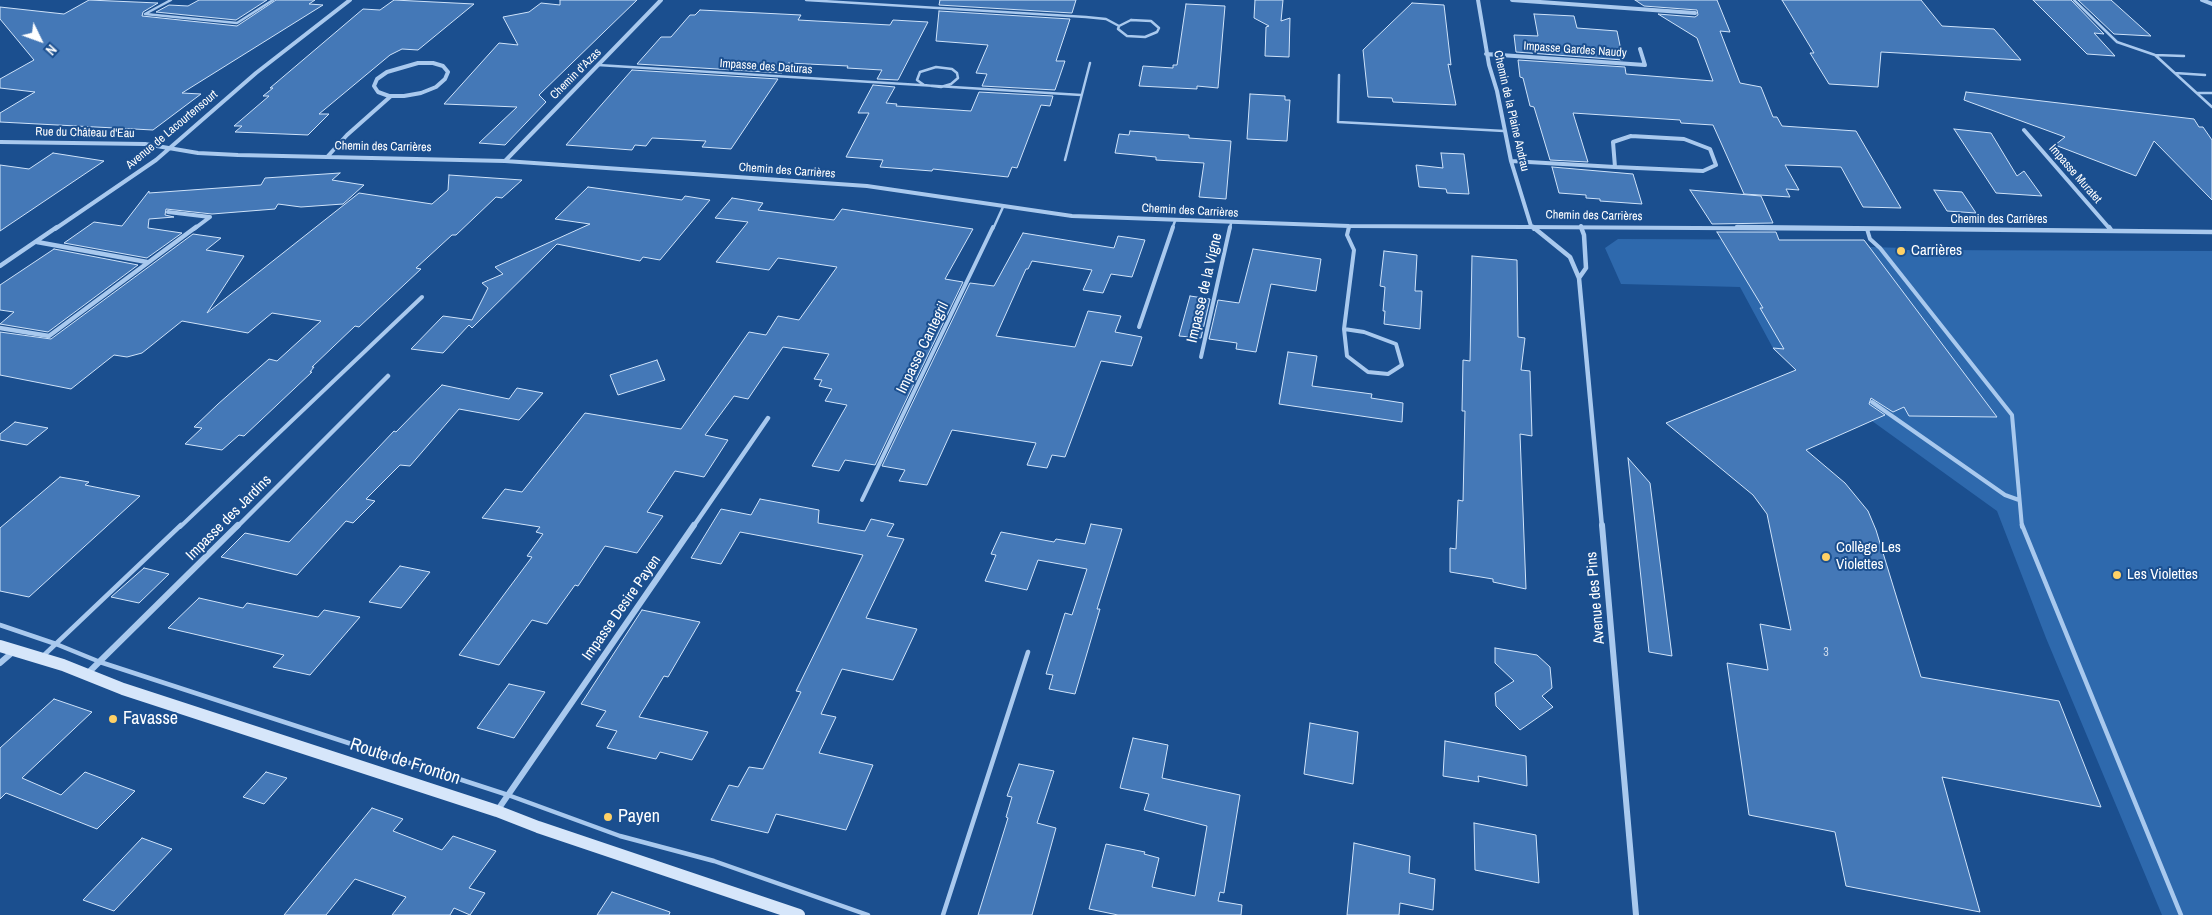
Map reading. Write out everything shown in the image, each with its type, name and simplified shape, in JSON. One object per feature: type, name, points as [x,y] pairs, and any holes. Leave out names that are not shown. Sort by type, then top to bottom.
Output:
[{"type":"main road","name":"Route de Fronton","points":[[0,646],[63,665],[85,675],[497,811],[547,830],[799,915]]},
{"type":"street","name":"Avenue de Lacourtensourt","points":[[0,266],[140,172],[170,149],[256,73],[350,0]]},
{"type":"street","name":"Chemin d'Azas","points":[[504,160],[661,0]]},
{"type":"street","name":"Chemin de la Plaine Andrau","points":[[1478,0],[1486,54],[1497,91],[1510,161],[1530,226]]},
{"type":"street","points":[[1512,0],[1695,13]]},
{"type":"street","points":[[2202,0],[2212,4]]},
{"type":"street","name":"Impasse Gardes Naudy","points":[[1486,54],[1645,65],[1640,49]]},
{"type":"street","points":[[328,156],[347,135],[391,96],[421,92],[436,87],[445,79],[448,72],[443,66],[433,63],[418,63],[387,72],[377,79],[374,86],[378,92],[391,96]]},
{"type":"street","name":"Impasse Muratet","points":[[2024,130],[2111,230]]},
{"type":"street","points":[[1510,161],[1615,167],[1703,171],[1716,165],[1710,149],[1684,139],[1631,136],[1612,142],[1615,167]]},
{"type":"street","name":"Rue du Château d'Eau","points":[[0,142],[145,144],[170,149]]},
{"type":"street","name":"Chemin des Carrières","points":[[170,149],[238,156],[504,160],[867,186],[1072,216],[1175,221],[1348,226],[1582,226],[2212,232]]},
{"type":"street","points":[[0,328],[49,336],[210,216],[168,212]]},
{"type":"street","name":"Avenue des Pins","points":[[1530,226],[1570,257],[1579,278],[1636,915]]},
{"type":"street","name":"Avenue des Pins","points":[[1579,278],[1586,268],[1582,226]]},
{"type":"street","points":[[37,242],[147,262]]},
{"type":"street","name":"Impasse des Jardins","points":[[85,675],[388,376]]},
{"type":"street","name":"Impasse Desire Payen","points":[[497,811],[768,418]]},
{"type":"street","points":[[0,663],[14,650]]},
{"type":"lane","points":[[171,0],[144,14],[237,23],[273,0]]},
{"type":"lane","points":[[806,0],[1086,17],[1106,19],[1119,26]]},
{"type":"lane","points":[[2074,0],[2111,37],[2126,46],[2155,55],[2184,56]]},
{"type":"lane","points":[[1138,19],[1151,21],[1158,28],[1153,35],[1138,38],[1122,33],[1118,29],[1119,26],[1125,22],[1138,19]]},
{"type":"lane","points":[[2155,55],[2212,107]]},
{"type":"lane","points":[[1065,160],[1090,63]]},
{"type":"lane","name":"Impasse des Daturas","points":[[598,65],[934,87],[951,84],[958,78],[957,73],[952,69],[936,67],[925,70],[917,75],[917,80],[920,83],[934,87]]},
{"type":"lane","points":[[2176,73],[2205,74]]},
{"type":"lane","points":[[1339,75],[1338,122],[1504,131]]},
{"type":"lane","points":[[934,87],[1081,95]]},
{"type":"lane","points":[[2196,93],[2212,94]]},
{"type":"lane","name":"Impasse Cantegril","points":[[862,500],[1003,207]]},
{"type":"lane","points":[[1139,327],[1175,221]]},
{"type":"lane","name":"Impasse de la Vigne","points":[[1201,357],[1231,223]]},
{"type":"lane","points":[[1344,329],[1364,332],[1396,344],[1402,364],[1388,374],[1368,372],[1347,356],[1344,329],[1354,250],[1347,235],[1348,226]]},
{"type":"lane","points":[[1867,229],[1870,239],[1880,248],[2012,415],[2021,524],[2181,915]]},
{"type":"lane","points":[[40,658],[422,297]]},
{"type":"lane","points":[[1872,402],[2005,495],[2019,500]]},
{"type":"lane","points":[[0,625],[56,644],[100,662],[508,794],[620,836],[714,861],[868,915]]},
{"type":"lane","points":[[943,915],[1028,652]]},
{"type":"shaded area","name":"Les Violettes","points":[[1618,239],[1864,240],[1870,247],[1905,248],[1907,250],[2212,251],[2212,915],[2162,915],[2046,638],[1997,511],[1774,350],[1740,287],[1621,284],[1605,248]]},
{"type":"building","points":[[89,0],[158,3],[143,12],[142,16],[237,26],[276,0],[315,0],[309,4],[323,5],[182,93],[201,94],[153,130],[0,122],[0,113],[35,92],[0,88],[0,79],[34,60],[0,19],[0,7],[64,14]]},
{"type":"building","points":[[199,0],[267,0],[236,20],[156,12],[169,5],[188,6]]},
{"type":"building","points":[[394,0],[474,4],[418,50],[402,49],[390,55],[319,114],[329,114],[308,135],[235,132],[242,126],[234,126],[269,96],[263,96],[273,88],[270,88],[363,9],[380,10]]},
{"type":"building","points":[[560,0],[637,0],[539,95],[546,102],[505,145],[479,143],[517,107],[444,104],[499,43],[518,45],[503,17],[529,12],[541,3],[560,5]]},
{"type":"building","points":[[940,0],[1076,0],[1072,13],[939,5]]},
{"type":"building","points":[[1255,0],[1283,0],[1281,21],[1290,18],[1289,57],[1265,56],[1266,27],[1269,26],[1254,18]]},
{"type":"building","points":[[1635,0],[1717,0],[1730,32],[1720,31],[1740,83],[1761,87],[1773,117],[1777,117],[1782,126],[1856,131],[1901,208],[1863,207],[1841,167],[1785,165],[1799,190],[1786,189],[1790,197],[1744,194],[1713,125],[1681,123],[1680,120],[1573,113],[1588,162],[1550,160],[1534,107],[1530,106],[1523,78],[1520,77],[1518,60],[1625,67],[1626,74],[1713,81],[1697,38],[1658,14],[1695,17],[1698,15],[1697,10],[1644,6]]},
{"type":"building","points":[[1782,0],[1921,0],[1942,26],[1994,29],[2021,60],[1881,52],[1878,87],[1829,84],[1810,53],[1814,53]]},
{"type":"building","points":[[2033,0],[2071,0],[2104,34],[2094,33],[2115,56],[2087,54]]},
{"type":"building","points":[[2078,0],[2111,0],[2151,36],[2114,34]]},
{"type":"building","points":[[1412,3],[1444,5],[1451,65],[1448,64],[1456,105],[1393,102],[1392,98],[1368,97],[1363,50]]},
{"type":"building","points":[[1186,4],[1225,6],[1218,88],[1197,86],[1197,89],[1139,86],[1143,66],[1173,68],[1173,65],[1177,65]]},
{"type":"building","points":[[700,10],[801,15],[798,20],[890,25],[893,20],[928,22],[898,80],[877,79],[882,70],[847,68],[848,66],[788,63],[782,73],[637,64],[661,37],[671,37],[690,15],[695,15]]},
{"type":"building","points":[[939,11],[1070,19],[1056,61],[1065,61],[1055,90],[982,86],[987,74],[976,73],[988,45],[936,41]]},
{"type":"building","points":[[1534,14],[1574,16],[1577,28],[1617,31],[1623,60],[1516,52],[1514,35],[1538,36]]},
{"type":"building","points":[[632,70],[778,79],[731,149],[702,147],[706,141],[652,138],[646,146],[635,145],[632,150],[566,145]]},
{"type":"building","points":[[873,85],[895,87],[886,103],[897,104],[896,106],[971,111],[979,92],[1053,96],[1050,106],[1041,105],[1017,168],[1012,167],[1008,177],[933,169],[932,171],[880,167],[883,160],[846,157],[869,113],[858,113]]},
{"type":"building","points":[[1966,92],[2194,119],[2199,127],[2203,127],[2212,140],[2212,200],[2154,141],[2136,176],[2055,145],[2065,137],[1964,100]]},
{"type":"building","points":[[1250,94],[1285,96],[1285,100],[1290,100],[1287,141],[1247,139]]},
{"type":"building","points":[[1954,129],[1991,133],[2017,176],[2024,171],[2042,196],[1996,193]]},
{"type":"building","points":[[1130,131],[1189,135],[1189,138],[1231,141],[1226,199],[1199,197],[1204,163],[1156,160],[1156,157],[1115,153],[1119,134],[1129,135]]},
{"type":"building","points":[[53,153],[104,161],[0,231],[0,165],[29,169]]},
{"type":"building","points":[[1441,153],[1464,154],[1469,194],[1447,193],[1446,189],[1419,187],[1416,165],[1443,168]]},
{"type":"building","points":[[1552,167],[1633,174],[1642,204],[1600,201],[1600,199],[1586,198],[1586,195],[1559,193]]},
{"type":"building","points":[[340,173],[332,180],[364,185],[343,204],[301,207],[278,204],[275,209],[212,214],[166,209],[165,215],[174,217],[149,219],[148,228],[182,233],[147,258],[64,243],[94,222],[122,226],[149,191],[149,193],[261,185],[265,178]]},
{"type":"building","points":[[449,175],[522,180],[502,198],[496,197],[456,235],[452,235],[416,268],[421,269],[359,327],[355,326],[312,367],[314,367],[310,372],[312,372],[244,436],[239,435],[222,450],[185,444],[202,428],[194,427],[218,404],[269,359],[277,361],[321,321],[272,313],[248,333],[182,321],[142,353],[127,357],[114,355],[71,389],[0,375],[0,332],[51,339],[193,234],[221,238],[206,250],[244,256],[207,313],[359,193],[432,204],[448,190]]},
{"type":"building","points":[[588,187],[682,200],[685,196],[710,200],[660,260],[643,257],[640,261],[557,244],[472,328],[469,325],[443,353],[411,349],[443,316],[472,320],[488,288],[482,283],[503,274],[495,267],[590,224],[555,219]]},
{"type":"building","points":[[1690,190],[1761,196],[1773,223],[1712,224]]},
{"type":"building","points":[[1934,190],[1962,192],[1976,213],[1947,211]]},
{"type":"building","points":[[732,198],[763,203],[758,210],[834,220],[842,209],[973,229],[945,279],[963,282],[875,465],[845,460],[839,471],[812,466],[847,405],[825,401],[832,389],[819,386],[822,380],[814,379],[829,354],[783,347],[748,399],[734,396],[705,435],[728,440],[704,477],[675,471],[647,512],[663,516],[637,553],[605,546],[578,586],[575,585],[547,624],[532,620],[499,665],[459,655],[532,557],[527,556],[543,534],[536,532],[540,527],[482,518],[505,489],[522,492],[585,413],[681,429],[749,332],[766,335],[778,316],[799,320],[837,267],[778,258],[769,270],[716,262],[748,222],[715,218]]},
{"type":"building","points":[[1717,232],[1776,232],[1779,240],[1864,240],[1997,417],[1909,416],[1904,407],[1893,412],[1871,398],[1869,404],[1885,415],[1806,450],[1845,483],[1868,511],[1876,530],[1921,677],[2059,701],[2101,807],[1942,777],[1980,912],[1846,886],[1835,832],[1749,815],[1727,663],[1768,670],[1760,624],[1791,630],[1767,514],[1753,495],[1666,423],[1796,370],[1773,348],[1784,349],[1760,308],[1763,308]]},
{"type":"building","points":[[1023,233],[1114,248],[1118,236],[1145,240],[1132,277],[1111,274],[1103,293],[1083,290],[1092,270],[1032,261],[1028,269],[1026,269],[996,336],[1075,347],[1088,311],[1121,316],[1115,332],[1142,337],[1132,366],[1101,361],[1065,457],[1052,455],[1047,468],[1027,465],[1036,443],[952,430],[927,485],[899,481],[905,470],[882,466],[970,283],[994,286]]},
{"type":"building","points":[[54,249],[138,265],[48,332],[0,324],[14,312],[0,310],[0,285]]},
{"type":"building","points":[[1253,249],[1321,259],[1316,291],[1271,284],[1256,352],[1236,349],[1237,343],[1209,339],[1218,300],[1239,303]]},
{"type":"building","points":[[1384,251],[1417,255],[1415,291],[1422,291],[1420,329],[1384,324],[1385,287],[1380,286]]},
{"type":"building","points":[[1472,256],[1517,260],[1518,337],[1525,338],[1521,370],[1530,371],[1532,436],[1520,434],[1526,589],[1493,582],[1493,579],[1450,572],[1450,548],[1456,549],[1458,500],[1463,501],[1465,411],[1462,411],[1463,360],[1470,361]]},
{"type":"building","points":[[1190,296],[1210,299],[1201,338],[1179,336]]},
{"type":"building","points":[[1288,352],[1317,356],[1312,386],[1372,394],[1371,398],[1403,403],[1402,422],[1279,404]]},
{"type":"building","points":[[657,360],[665,380],[618,395],[610,375]]},
{"type":"building","points":[[442,385],[509,399],[517,388],[543,393],[519,420],[459,409],[410,466],[400,465],[366,499],[375,501],[353,523],[346,521],[297,575],[221,557],[245,533],[289,542],[394,431],[396,432]]},
{"type":"building","points":[[15,422],[48,428],[27,445],[0,440],[0,434]]},
{"type":"building","points":[[1628,458],[1650,483],[1672,656],[1649,652]]},
{"type":"building","points":[[60,477],[89,482],[85,485],[140,496],[29,597],[0,591],[0,528]]},
{"type":"building","points":[[760,499],[819,510],[818,523],[865,531],[871,519],[894,524],[887,536],[904,539],[866,618],[917,629],[893,680],[842,669],[821,714],[836,717],[819,753],[873,765],[846,830],[776,814],[768,833],[711,820],[729,785],[738,787],[749,767],[763,769],[801,692],[796,691],[863,555],[740,532],[721,564],[691,558],[721,509],[751,515]]},
{"type":"building","points":[[1091,524],[1122,529],[1097,609],[1100,609],[1075,694],[1049,689],[1053,675],[1046,674],[1065,613],[1072,615],[1087,569],[1038,560],[1027,590],[985,581],[996,555],[991,554],[1001,532],[1054,542],[1056,539],[1085,544]]},
{"type":"building","points":[[400,566],[430,572],[401,608],[369,602]]},
{"type":"building","points":[[144,568],[169,574],[139,603],[111,597]]},
{"type":"building","points":[[199,598],[243,608],[247,603],[318,617],[324,610],[360,617],[310,675],[273,667],[284,655],[168,628]]},
{"type":"building","points":[[642,610],[700,622],[668,677],[664,676],[639,717],[708,732],[692,760],[660,752],[656,759],[607,748],[617,731],[596,726],[606,711],[581,704]]},
{"type":"building","points":[[1495,648],[1537,655],[1550,667],[1552,688],[1542,696],[1553,707],[1520,730],[1496,706],[1495,693],[1514,681],[1495,663]]},
{"type":"building","points":[[509,684],[545,692],[514,738],[477,728]]},
{"type":"building","points":[[54,699],[92,712],[22,778],[61,795],[85,772],[135,791],[97,829],[6,793],[0,799],[0,748]]},
{"type":"building","points":[[1310,723],[1358,732],[1353,784],[1304,774]]},
{"type":"building","points":[[1133,738],[1168,745],[1162,778],[1240,795],[1224,893],[1220,892],[1218,901],[1242,905],[1241,915],[1118,915],[1089,909],[1106,844],[1145,852],[1144,854],[1159,858],[1152,887],[1195,896],[1207,826],[1144,810],[1149,794],[1120,788]]},
{"type":"building","points":[[1445,741],[1526,756],[1527,786],[1478,776],[1479,782],[1443,776]]},
{"type":"building","points":[[1019,764],[1054,771],[1037,823],[1056,828],[1032,915],[978,915],[1008,818],[1006,817],[1012,797],[1007,796]]},
{"type":"building","points":[[266,772],[287,778],[264,804],[243,797]]},
{"type":"building","points":[[372,808],[403,819],[393,831],[442,850],[453,836],[496,851],[469,888],[485,893],[470,915],[454,908],[450,915],[392,915],[406,897],[355,879],[326,915],[284,915]]},
{"type":"building","points":[[1474,823],[1536,835],[1539,883],[1475,870]]},
{"type":"building","points":[[142,838],[172,849],[114,911],[83,900]]},
{"type":"building","points":[[1354,843],[1410,856],[1409,873],[1435,879],[1433,910],[1400,903],[1399,915],[1347,915]]},
{"type":"building","points":[[612,892],[670,912],[669,915],[597,915]]},
{"type":"place","name":"Carrières","points":[[1901,251]]},
{"type":"place","name":"Collège Les Violettes","points":[[1826,557]]},
{"type":"place","name":"Les Violettes","points":[[2117,575]]},
{"type":"place","name":"Favasse","points":[[113,719]]},
{"type":"place","name":"Payen","points":[[608,817]]}]
